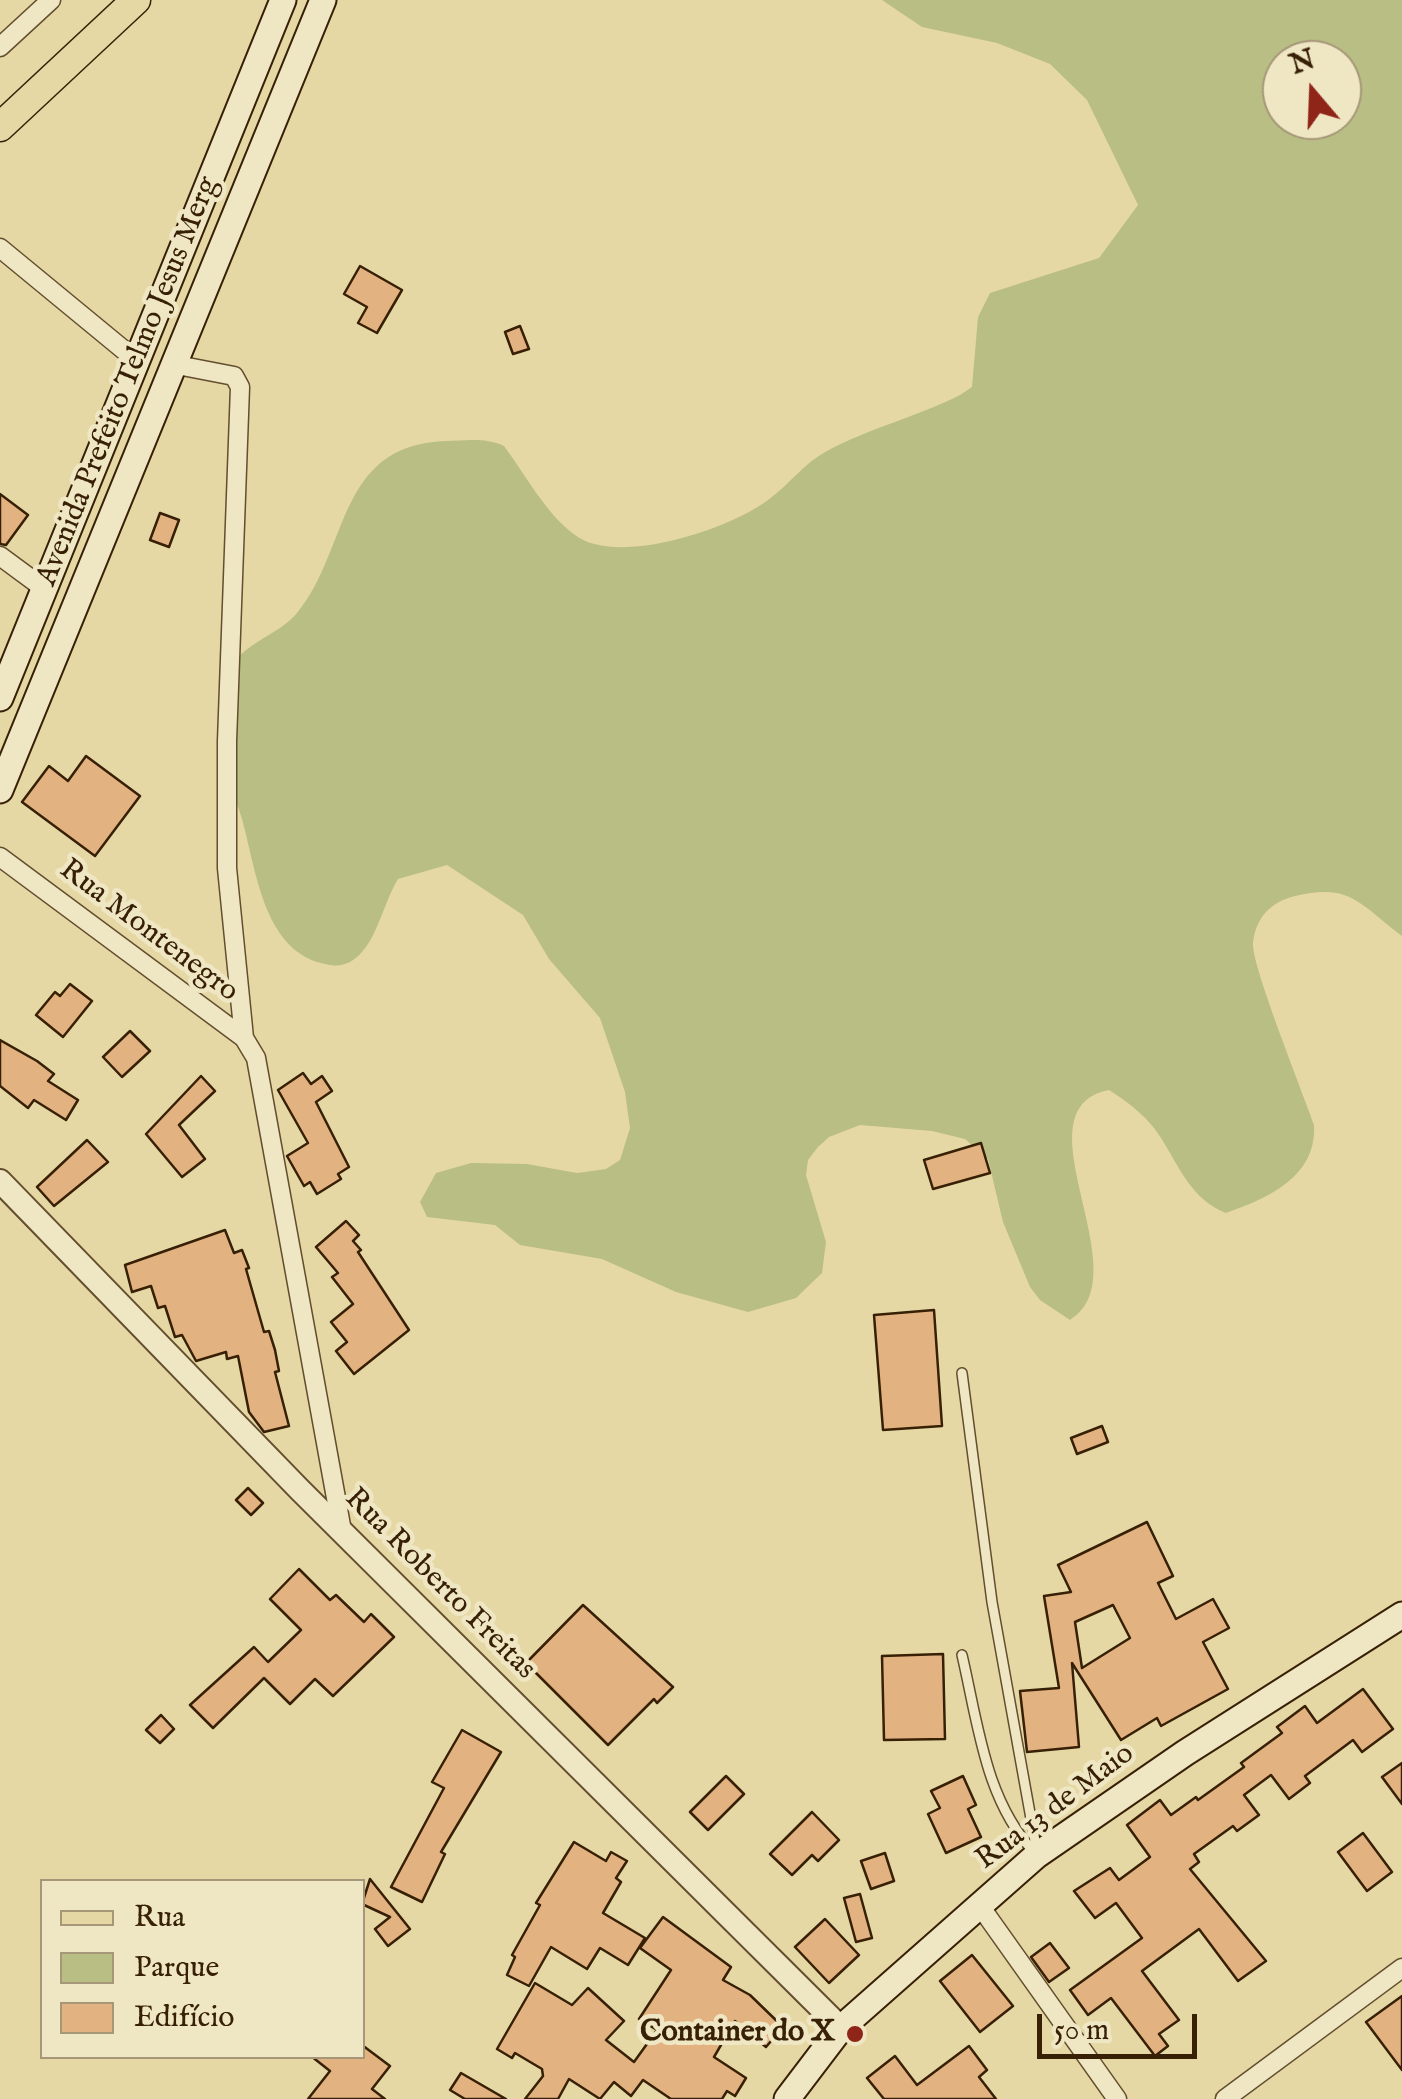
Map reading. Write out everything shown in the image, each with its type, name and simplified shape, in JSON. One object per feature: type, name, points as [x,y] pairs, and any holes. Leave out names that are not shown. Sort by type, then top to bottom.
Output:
[{"type":"main road","points":[[0,126],[136,0]]},
{"type":"main road","name":"Avenida Prefeito Telmo Jesus Merg","points":[[0,698],[283,0]]},
{"type":"main road","name":"Avenida Prefeito Telmo Jesus Merg","points":[[0,790],[323,0]]},
{"type":"main road","name":"Rua 13 de Maio","points":[[787,2099],[842,2028],[1037,1855],[1185,1753],[1402,1615]]},
{"type":"street","points":[[0,47],[51,0]]},
{"type":"street","points":[[0,248],[136,360]]},
{"type":"street","points":[[172,364],[220,370],[234,376],[240,387],[228,620],[227,868],[244,1038]]},
{"type":"street","points":[[0,556],[42,587]]},
{"type":"street","name":"Rua Montenegro","points":[[0,856],[244,1038],[256,1058],[342,1531]]},
{"type":"street","name":"Rua Roberto Freitas","points":[[0,1181],[342,1531],[842,2028]]},
{"type":"street","points":[[980,1906],[1118,2099]]},
{"type":"street","points":[[1225,2099],[1402,1968]]},
{"type":"lane","points":[[962,1373],[992,1602],[1037,1855]]},
{"type":"lane","points":[[962,1654],[990,1776],[1014,1832],[1037,1855]]},
{"type":"green space","points":[[882,0],[1402,0],[1402,936],[1353,899],[1329,892],[1286,899],[1261,918],[1253,943],[1255,956],[1314,1125],[1308,1158],[1274,1192],[1226,1213],[1195,1191],[1156,1131],[1130,1105],[1109,1090],[1083,1104],[1073,1128],[1074,1160],[1094,1268],[1089,1298],[1070,1320],[1040,1300],[1030,1287],[1003,1222],[988,1159],[965,1139],[932,1131],[860,1125],[829,1137],[818,1147],[808,1160],[806,1175],[826,1242],[822,1273],[796,1298],[748,1312],[676,1292],[602,1259],[520,1245],[495,1225],[427,1217],[420,1202],[436,1173],[471,1163],[527,1164],[577,1173],[606,1169],[620,1160],[630,1128],[625,1092],[600,1018],[549,959],[523,915],[447,865],[398,879],[366,947],[350,962],[321,963],[302,955],[286,941],[265,904],[220,749],[220,717],[231,667],[247,650],[297,613],[314,588],[364,481],[383,461],[409,447],[445,441],[497,443],[504,446],[545,505],[575,535],[594,544],[645,546],[701,532],[751,511],[827,451],[972,387],[978,317],[990,293],[1099,258],[1138,205],[1087,100],[1050,64],[997,43],[922,27]]},
{"type":"building","points":[[360,266],[402,290],[377,333],[358,323],[367,307],[344,294]]},
{"type":"building","points":[[520,326],[529,349],[513,354],[505,332]]},
{"type":"building","points":[[0,494],[28,515],[6,545],[0,544]]},
{"type":"building","points":[[160,513],[179,520],[169,547],[150,540]]},
{"type":"building","points":[[86,756],[140,796],[95,856],[22,802],[49,766],[68,781]]},
{"type":"building","points":[[70,984],[92,1001],[63,1037],[36,1015],[55,992],[60,996]]},
{"type":"building","points":[[130,1031],[150,1051],[122,1077],[103,1057]]},
{"type":"building","points":[[0,1040],[54,1074],[48,1081],[78,1100],[66,1120],[34,1100],[28,1108],[0,1086]]},
{"type":"building","points":[[303,1073],[311,1084],[322,1076],[332,1091],[316,1102],[349,1167],[338,1174],[341,1179],[317,1194],[310,1182],[304,1186],[287,1156],[308,1143],[278,1090]]},
{"type":"building","points":[[201,1076],[215,1091],[179,1125],[205,1159],[182,1177],[146,1134]]},
{"type":"building","points":[[87,1140],[108,1162],[54,1206],[37,1187]]},
{"type":"building","points":[[981,1143],[990,1173],[933,1189],[924,1160]]},
{"type":"building","points":[[346,1221],[359,1235],[353,1241],[361,1250],[358,1252],[409,1330],[354,1374],[336,1351],[347,1342],[331,1322],[353,1304],[332,1277],[338,1273],[316,1247]]},
{"type":"building","points":[[225,1230],[234,1253],[242,1250],[249,1268],[246,1269],[264,1332],[269,1331],[275,1350],[279,1371],[275,1372],[289,1426],[264,1432],[249,1412],[238,1356],[227,1359],[226,1352],[196,1361],[182,1335],[175,1337],[165,1306],[158,1308],[151,1286],[132,1292],[125,1265]]},
{"type":"building","points":[[934,1310],[942,1426],[883,1430],[874,1315]]},
{"type":"building","points":[[1102,1426],[1108,1442],[1077,1454],[1071,1438]]},
{"type":"building","points":[[248,1488],[263,1503],[251,1515],[236,1500]]},
{"type":"building","points":[[1147,1522],[1173,1576],[1158,1583],[1176,1619],[1213,1599],[1229,1628],[1203,1642],[1228,1689],[1161,1726],[1157,1718],[1121,1740],[1072,1663],[1079,1747],[1027,1752],[1020,1691],[1059,1688],[1044,1596],[1071,1592],[1058,1565]],"holes":[[[1113,1605],[1130,1638],[1082,1668],[1075,1622]]]},
{"type":"building","points":[[299,1569],[330,1600],[336,1595],[364,1622],[371,1614],[394,1637],[333,1696],[315,1679],[290,1704],[264,1678],[213,1728],[190,1705],[254,1647],[268,1662],[301,1630],[270,1599]]},
{"type":"building","points":[[583,1605],[673,1687],[657,1703],[654,1699],[608,1745],[526,1663]]},
{"type":"building","points":[[943,1654],[945,1739],[884,1740],[882,1656]]},
{"type":"building","points":[[1363,1689],[1393,1729],[1362,1752],[1353,1740],[1305,1776],[1310,1783],[1289,1799],[1271,1775],[1244,1795],[1259,1815],[1237,1831],[1233,1826],[1194,1854],[1199,1862],[1190,1869],[1266,1961],[1238,1981],[1199,1929],[1142,1971],[1179,2020],[1159,2034],[1168,2046],[1155,2056],[1111,1998],[1088,2015],[1070,1990],[1142,1938],[1116,1903],[1095,1918],[1074,1891],[1110,1868],[1119,1880],[1150,1857],[1127,1825],[1160,1800],[1171,1815],[1196,1797],[1198,1800],[1244,1767],[1241,1763],[1282,1733],[1277,1727],[1305,1706],[1317,1723]]},
{"type":"building","points":[[161,1715],[174,1729],[160,1743],[146,1730]]},
{"type":"building","points":[[462,1730],[501,1752],[441,1852],[445,1854],[422,1902],[391,1887],[444,1788],[432,1782]]},
{"type":"building","points":[[1402,1763],[1402,1804],[1382,1777]]},
{"type":"building","points":[[726,1776],[744,1794],[708,1830],[690,1812]]},
{"type":"building","points":[[963,1776],[976,1805],[968,1809],[981,1837],[946,1853],[928,1814],[940,1808],[931,1791]]},
{"type":"building","points":[[812,1812],[839,1840],[818,1861],[812,1855],[792,1875],[770,1854]]},
{"type":"building","points":[[1363,1833],[1392,1872],[1367,1891],[1338,1852]]},
{"type":"building","points":[[574,1842],[606,1861],[611,1852],[627,1861],[616,1878],[621,1882],[603,1913],[645,1938],[628,1965],[600,1948],[587,1969],[551,1947],[529,1986],[507,1975],[515,1957],[512,1955],[540,1905],[536,1903]]},
{"type":"building","points":[[885,1853],[894,1881],[871,1889],[861,1861]]},
{"type":"building","points":[[370,1879],[410,1929],[388,1946],[375,1929],[390,1917],[365,1905]]},
{"type":"building","points":[[860,1894],[872,1938],[856,1942],[844,1898]]},
{"type":"building","points":[[663,1917],[731,1967],[723,1980],[750,1995],[783,2027],[766,2047],[735,2021],[714,2057],[746,2078],[735,2096],[727,2091],[722,2099],[671,2099],[643,2080],[631,2096],[614,2082],[600,2099],[569,2079],[558,2099],[525,2099],[543,2076],[542,2069],[515,2053],[512,2058],[497,2049],[535,1983],[572,2005],[588,1988],[624,2021],[606,2040],[634,2062],[657,2030],[639,2019],[671,1970],[640,1948]]},
{"type":"building","points":[[825,1919],[859,1955],[829,1983],[795,1947]]},
{"type":"building","points":[[1050,1943],[1069,1968],[1049,1982],[1031,1957]]},
{"type":"building","points":[[972,1955],[1013,2006],[980,2032],[940,1981]]},
{"type":"building","points":[[1402,1996],[1402,2070],[1366,2022]]},
{"type":"building","points":[[969,2046],[987,2070],[979,2077],[996,2099],[884,2099],[867,2078],[895,2056],[917,2085]]},
{"type":"building","points":[[365,2047],[390,2066],[372,2089],[385,2099],[308,2099],[330,2071],[315,2059],[365,2059]]},
{"type":"building","points":[[461,2073],[506,2099],[465,2099],[450,2090]]},
{"type":"place","name":"Container do X","points":[[855,2034]]}]
